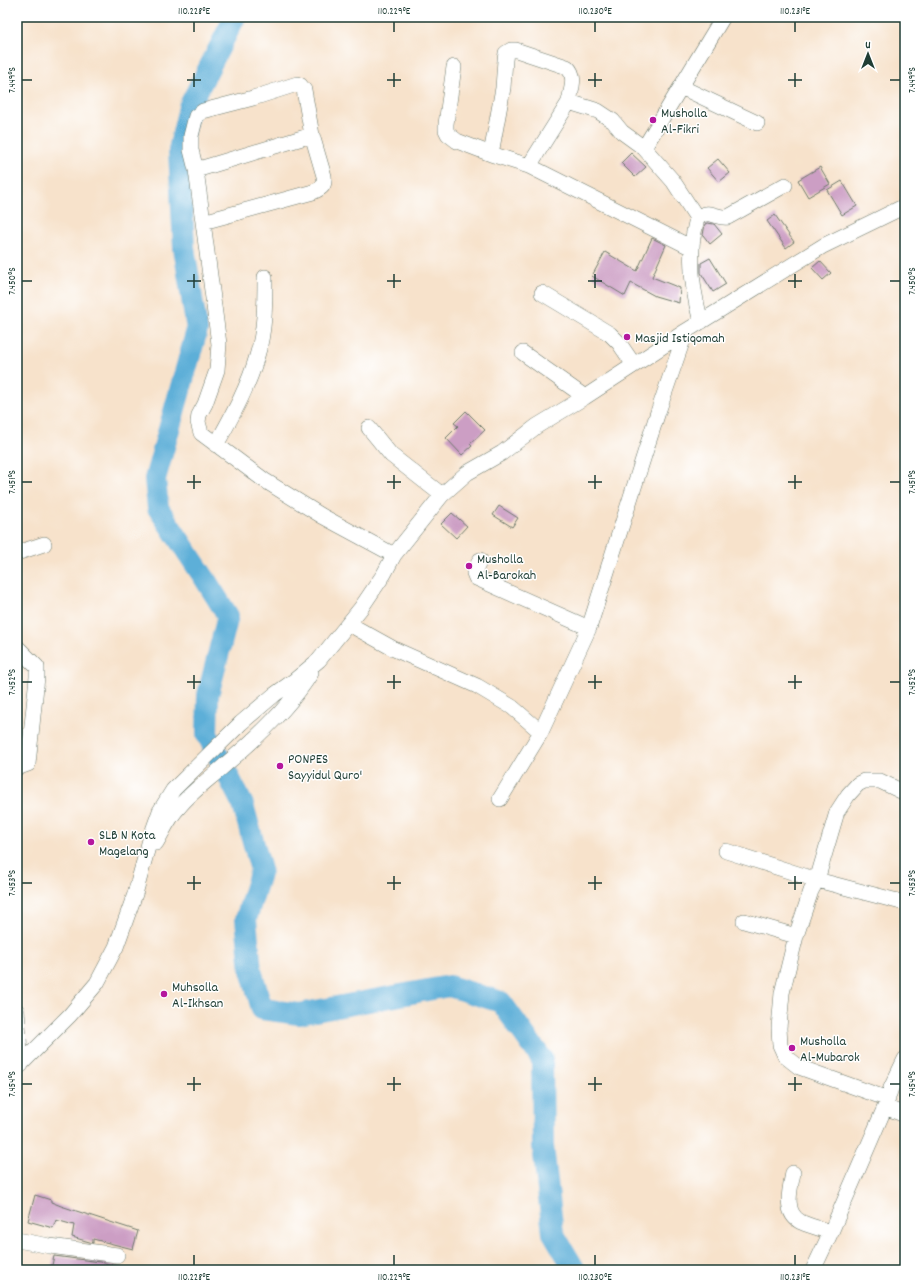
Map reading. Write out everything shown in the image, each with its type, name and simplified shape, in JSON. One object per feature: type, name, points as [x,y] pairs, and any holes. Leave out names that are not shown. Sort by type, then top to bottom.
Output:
[{"type":"street","points":[[644,148],[723,17]]},
{"type":"street","points":[[491,154],[503,88],[506,53],[511,50],[516,50],[567,67],[572,73],[573,78],[569,102],[529,166]]},
{"type":"street","points":[[454,67],[446,130],[457,141],[529,166],[692,248]]},
{"type":"street","points":[[203,222],[313,192],[323,186],[325,182],[324,176],[312,135],[304,90],[300,85],[297,84],[254,98],[203,111],[196,116],[191,136],[191,150],[196,170],[219,344],[217,370],[205,404],[199,414],[198,422],[201,433],[264,480],[322,516],[394,555]]},
{"type":"street","points":[[681,87],[756,123]]},
{"type":"street","points":[[569,102],[598,111],[613,121],[622,132],[644,148],[673,181],[697,218],[692,248],[696,306],[701,322]]},
{"type":"street","points":[[196,170],[312,135]]},
{"type":"street","points":[[697,218],[703,214],[709,213],[723,218],[728,217],[785,185]]},
{"type":"street","points":[[143,864],[178,807],[247,747],[288,704],[303,685],[319,660],[349,624],[384,574],[394,555],[442,495],[467,473],[502,453],[537,426],[823,246],[905,206]]},
{"type":"street","points":[[216,445],[250,381],[258,355],[265,304],[265,277]]},
{"type":"street","points":[[542,294],[610,334],[619,343],[634,365]]},
{"type":"street","points":[[500,799],[541,732],[589,628],[658,412],[686,331]]},
{"type":"street","points":[[523,353],[585,397]]},
{"type":"street","points":[[369,428],[391,455],[442,495]]},
{"type":"street","points":[[17,553],[44,544]]},
{"type":"street","points":[[480,560],[474,573],[476,578],[589,628]]},
{"type":"street","points":[[349,624],[394,649],[477,686],[512,707],[541,732]]},
{"type":"street","points":[[17,647],[37,667],[28,764],[17,768]]},
{"type":"street","points":[[19,1067],[70,1015],[97,983],[116,947],[136,894],[151,836],[160,811],[173,790],[241,723],[319,660]]},
{"type":"street","points":[[905,793],[880,781],[864,781],[858,784],[848,795],[837,812],[817,880],[811,891],[796,936],[782,993],[779,1028],[780,1045],[785,1056],[799,1068],[886,1103],[905,1115]]},
{"type":"street","points":[[726,851],[817,880],[905,903]]},
{"type":"street","points":[[744,921],[796,936]]},
{"type":"street","points":[[17,1011],[19,1067]]},
{"type":"street","points":[[813,1270],[831,1232],[905,1058]]},
{"type":"street","points":[[793,1174],[789,1205],[794,1216],[800,1222],[831,1232]]},
{"type":"street","points":[[17,1240],[117,1255]]},
{"type":"building","points":[[631,153],[646,167],[635,177],[621,163]]},
{"type":"building","points":[[718,159],[730,173],[719,182],[707,168]]},
{"type":"building","points":[[820,167],[830,184],[808,197],[798,180]]},
{"type":"building","points":[[842,181],[857,206],[842,215],[827,190]]},
{"type":"building","points":[[775,215],[794,242],[786,248],[767,221]]},
{"type":"building","points":[[705,224],[714,224],[722,234],[710,244],[703,235]]},
{"type":"building","points":[[652,238],[666,245],[652,277],[680,288],[679,303],[655,296],[631,283],[625,296],[592,276],[605,252],[637,271]]},
{"type":"building","points":[[710,258],[726,284],[713,292],[701,273],[701,263]]},
{"type":"building","points":[[820,261],[831,273],[823,280],[812,268]]},
{"type":"building","points":[[466,411],[485,430],[470,444],[472,446],[462,455],[446,438],[458,426],[454,423]]},
{"type":"building","points":[[499,506],[518,518],[512,527],[493,515]]},
{"type":"building","points":[[452,513],[467,526],[456,538],[441,524]]},
{"type":"building","points":[[35,1195],[51,1200],[51,1202],[61,1206],[138,1231],[133,1249],[93,1239],[93,1243],[72,1237],[74,1225],[56,1220],[53,1228],[28,1221]]},
{"type":"building","points":[[54,1256],[100,1262],[118,1266],[118,1270],[51,1270]]},
{"type":"waterway","points":[[235,17],[189,107],[179,150],[184,248],[197,330],[155,479],[158,508],[228,616],[208,695],[207,734],[243,805],[261,870],[246,919],[251,970],[262,1009],[299,1014],[449,986],[501,1002],[542,1059],[543,1146],[553,1233],[575,1270]]},
{"type":"place","name":"Musholla Al-Fikri","points":[[653,120]]},
{"type":"place","name":"Masjid Istiqomah","points":[[627,337]]},
{"type":"place","name":"Musholla Al-Barokah","points":[[469,566]]},
{"type":"place","name":"PONPES Sayyidul Quro'","points":[[280,766]]},
{"type":"place","name":"SLB N Kota Magelang","points":[[91,842]]},
{"type":"place","name":"Muhsolla Al-Ikhsan","points":[[164,994]]},
{"type":"place","name":"Musholla Al-Mubarok","points":[[792,1048]]}]
